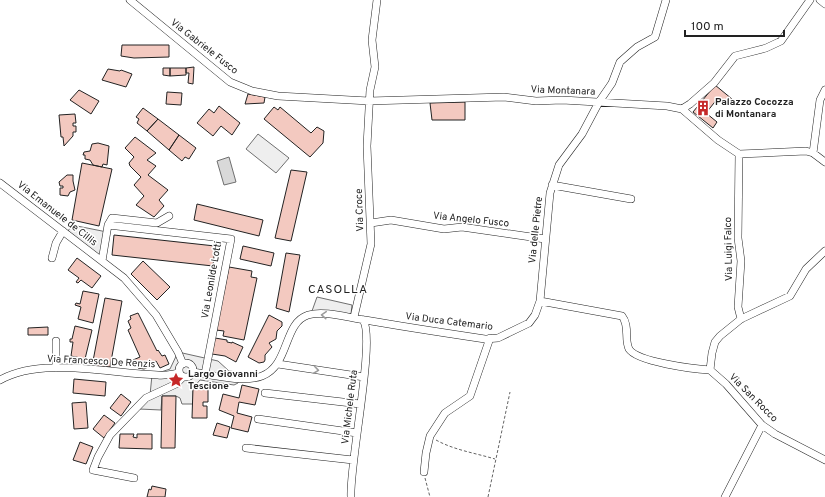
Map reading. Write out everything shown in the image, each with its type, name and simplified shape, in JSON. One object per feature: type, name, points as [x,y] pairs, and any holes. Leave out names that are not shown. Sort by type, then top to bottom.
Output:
[{"type":"street","name":"Via Gabriele Fusco","points":[[130,0],[230,82],[252,91],[278,96],[369,101]]},
{"type":"street","name":"Via Croce","points":[[354,317],[370,249],[371,223],[368,146],[369,101],[375,67],[372,40],[377,0]]},
{"type":"street","name":"Via delle Pietre","points":[[540,301],[545,239],[552,185],[559,165],[582,134],[599,102],[612,84],[620,62],[637,47],[655,37],[666,0]]},
{"type":"street","points":[[810,0],[781,42],[766,48],[735,56],[714,83],[682,109],[718,140],[739,154],[806,151],[825,162]]},
{"type":"street","points":[[820,0],[825,4]]},
{"type":"street","points":[[813,154],[820,100],[825,90]]},
{"type":"street","name":"Via Montanara","points":[[369,101],[504,97],[536,101],[562,100],[667,106],[682,109]]},
{"type":"street","name":"Via Luigi Falco","points":[[739,154],[738,238],[741,262],[738,307],[741,319]]},
{"type":"street","name":"Via Emanuele de Cillis","points":[[0,183],[124,278],[156,315],[178,352],[183,364]]},
{"type":"street","points":[[552,185],[630,199]]},
{"type":"street","points":[[108,225],[112,218],[157,223],[169,216]]},
{"type":"street","name":"Via Angelo Fusco","points":[[371,223],[391,220],[444,229],[462,227],[545,239]]},
{"type":"street","name":"Via Emanuele de Cillis","points":[[102,261],[108,225]]},
{"type":"street","name":"Via Leonilde Lotti","points":[[108,225],[231,239],[205,374]]},
{"type":"street","points":[[52,258],[56,243],[63,231]]},
{"type":"street","points":[[540,301],[622,316],[626,321],[629,348],[634,354],[645,359],[698,370],[710,370],[715,342],[741,319],[790,296],[806,268],[825,251]]},
{"type":"street","name":"Via Duca Catemario","points":[[362,320],[498,338],[528,323],[535,316],[540,301]]},
{"type":"street","points":[[193,372],[232,378],[253,378],[262,376],[274,369],[283,357],[296,324],[302,318],[315,314],[354,317],[362,320]]},
{"type":"street","name":"Via Michele Ruta","points":[[350,497],[366,354],[366,324],[362,320]]},
{"type":"street","points":[[424,472],[430,436],[445,412],[470,396],[490,338]]},
{"type":"street","points":[[56,341],[56,368]]},
{"type":"street","points":[[134,478],[93,470],[104,444],[110,435],[146,398],[176,384],[181,375],[179,369],[183,364],[191,366],[193,372]]},
{"type":"street","points":[[278,364],[364,377]]},
{"type":"street","name":"Via Francesco De Renzis","points":[[0,380],[16,372],[28,369],[56,368],[160,376],[181,375]]},
{"type":"street","name":"Via San Rocco","points":[[710,370],[726,384],[762,425],[775,434],[825,460]]},
{"type":"street","points":[[181,375],[189,377],[193,372]]},
{"type":"street","points":[[265,393],[360,404]]},
{"type":"street","points":[[258,419],[357,433]]},
{"type":"street","points":[[726,497],[762,425]]},
{"type":"street","points":[[246,448],[353,460]]},
{"type":"path","points":[[488,497],[510,392]]},
{"type":"path","points":[[430,436],[449,447],[461,448],[495,459]]},
{"type":"path","points":[[424,472],[430,497]]},
{"type":"shaded area","points":[[258,134],[289,158],[276,173],[246,149]]},
{"type":"shaded area","points":[[229,157],[236,182],[224,185],[217,161]]},
{"type":"shaded area","points":[[72,225],[107,232],[102,261],[66,234]]},
{"type":"shaded area","points":[[317,297],[352,305],[351,314],[312,311]]},
{"type":"shaded area","name":"Largo Giovanni Tescione","points":[[178,352],[218,361],[229,371],[246,373],[245,381],[239,381],[234,385],[200,380],[193,388],[193,404],[182,404],[180,398],[176,396],[162,396],[161,410],[139,409],[150,395],[152,375],[170,369]]},
{"type":"building","points":[[122,45],[169,45],[169,57],[134,58],[121,56]]},
{"type":"building","points":[[194,67],[193,84],[188,83],[189,73],[186,73],[186,68]]},
{"type":"building","points":[[163,68],[170,68],[170,76],[163,75]]},
{"type":"building","points":[[170,68],[186,68],[186,75],[170,76]]},
{"type":"building","points":[[108,69],[121,70],[132,74],[126,87],[102,80]]},
{"type":"building","name":"Palazzo Cocozza di Montanara","points":[[715,85],[732,99],[727,105],[718,98],[706,113],[717,122],[713,128],[693,112]]},
{"type":"building","points":[[79,90],[99,101],[91,114],[70,100]]},
{"type":"building","points":[[167,92],[182,93],[181,105],[166,104]]},
{"type":"building","points":[[248,94],[265,97],[264,103],[245,104]]},
{"type":"building","points":[[465,102],[465,120],[432,120],[430,103]]},
{"type":"building","points":[[219,106],[240,123],[232,135],[221,126],[213,136],[197,123],[209,109],[214,113]]},
{"type":"building","points":[[274,107],[278,110],[280,107],[311,133],[317,127],[324,131],[323,143],[310,157],[264,119]]},
{"type":"building","points":[[143,108],[158,119],[147,131],[137,123],[139,119],[136,117]]},
{"type":"building","points":[[75,114],[76,123],[73,123],[73,126],[76,126],[76,132],[73,132],[73,136],[64,146],[63,137],[61,137],[59,115]]},
{"type":"building","points":[[158,119],[179,135],[169,150],[147,131]]},
{"type":"building","points":[[179,135],[196,148],[189,159],[185,157],[182,161],[169,150]]},
{"type":"building","points":[[135,137],[156,153],[147,160],[156,166],[148,175],[168,190],[159,200],[164,206],[154,217],[136,205],[144,196],[134,185],[141,177],[130,166],[129,163],[134,157],[125,148]]},
{"type":"building","points":[[98,143],[109,146],[107,165],[103,164],[102,167],[93,165],[90,160],[85,159],[85,155],[83,155],[84,152],[90,151],[92,144]]},
{"type":"building","points":[[82,163],[112,169],[99,226],[72,220]]},
{"type":"building","points":[[291,170],[307,172],[291,241],[275,238]]},
{"type":"building","points":[[67,175],[73,175],[75,190],[70,192],[68,196],[60,195],[60,188],[63,188],[63,186],[60,186],[59,182]]},
{"type":"building","points":[[197,204],[263,220],[259,236],[194,220]]},
{"type":"building","points":[[114,235],[215,246],[213,266],[112,255]]},
{"type":"building","points":[[243,246],[274,253],[271,266],[240,259]]},
{"type":"building","points":[[286,253],[300,255],[289,312],[276,308]]},
{"type":"building","points":[[77,258],[101,276],[92,288],[81,280],[78,283],[76,282],[79,278],[68,270]]},
{"type":"building","points":[[143,261],[170,287],[157,300],[131,274]]},
{"type":"building","points":[[229,267],[252,271],[251,277],[257,278],[244,340],[223,336],[224,331],[216,330]]},
{"type":"building","points":[[83,291],[99,294],[93,323],[78,319],[81,307],[75,305],[76,303],[80,304]]},
{"type":"building","points":[[105,298],[122,301],[110,367],[95,366],[95,362],[93,361]]},
{"type":"building","points":[[138,313],[157,351],[158,350],[162,356],[165,355],[169,364],[160,368],[156,361],[153,365],[144,369],[138,368],[134,362],[133,360],[140,357],[128,330],[131,328],[128,321],[131,319],[130,316]]},
{"type":"building","points":[[269,315],[282,322],[282,326],[277,331],[276,339],[269,343],[272,347],[265,355],[264,362],[259,363],[248,357]]},
{"type":"building","points":[[75,326],[92,330],[85,359],[71,356],[73,342],[70,342],[70,339],[72,339]]},
{"type":"building","points":[[48,327],[48,335],[28,335],[28,328]]},
{"type":"building","points":[[215,338],[227,340],[227,342],[232,342],[243,347],[236,362],[225,356],[212,354]]},
{"type":"building","points":[[74,379],[106,382],[105,396],[73,393]]},
{"type":"building","points":[[242,385],[259,389],[255,405],[239,402],[237,413],[252,417],[248,432],[231,428],[234,416],[219,410],[223,394],[239,398]]},
{"type":"building","points":[[193,388],[208,388],[208,402],[203,402],[203,406],[207,406],[207,418],[192,418]]},
{"type":"building","points":[[121,394],[131,402],[121,416],[110,408]]},
{"type":"building","points":[[162,396],[176,396],[175,448],[161,448]]},
{"type":"building","points":[[86,402],[88,428],[74,429],[72,403]]},
{"type":"building","points":[[104,415],[115,423],[104,438],[93,429]]},
{"type":"building","points":[[217,423],[230,427],[227,438],[213,435]]},
{"type":"building","points":[[120,434],[134,434],[133,437],[137,438],[137,434],[152,434],[152,449],[119,448]]},
{"type":"building","points":[[80,442],[93,447],[86,464],[73,460]]},
{"type":"building","points":[[152,486],[166,489],[165,497],[147,497],[149,489],[151,490]]},
{"type":"place","name":"Palazzo Cocozza di Montanara","points":[[703,108]]},
{"type":"place","name":"Largo Giovanni Tescione","points":[[176,380]]},
{"type":"district","name":"CASOLLA","points":[[338,290]]}]
